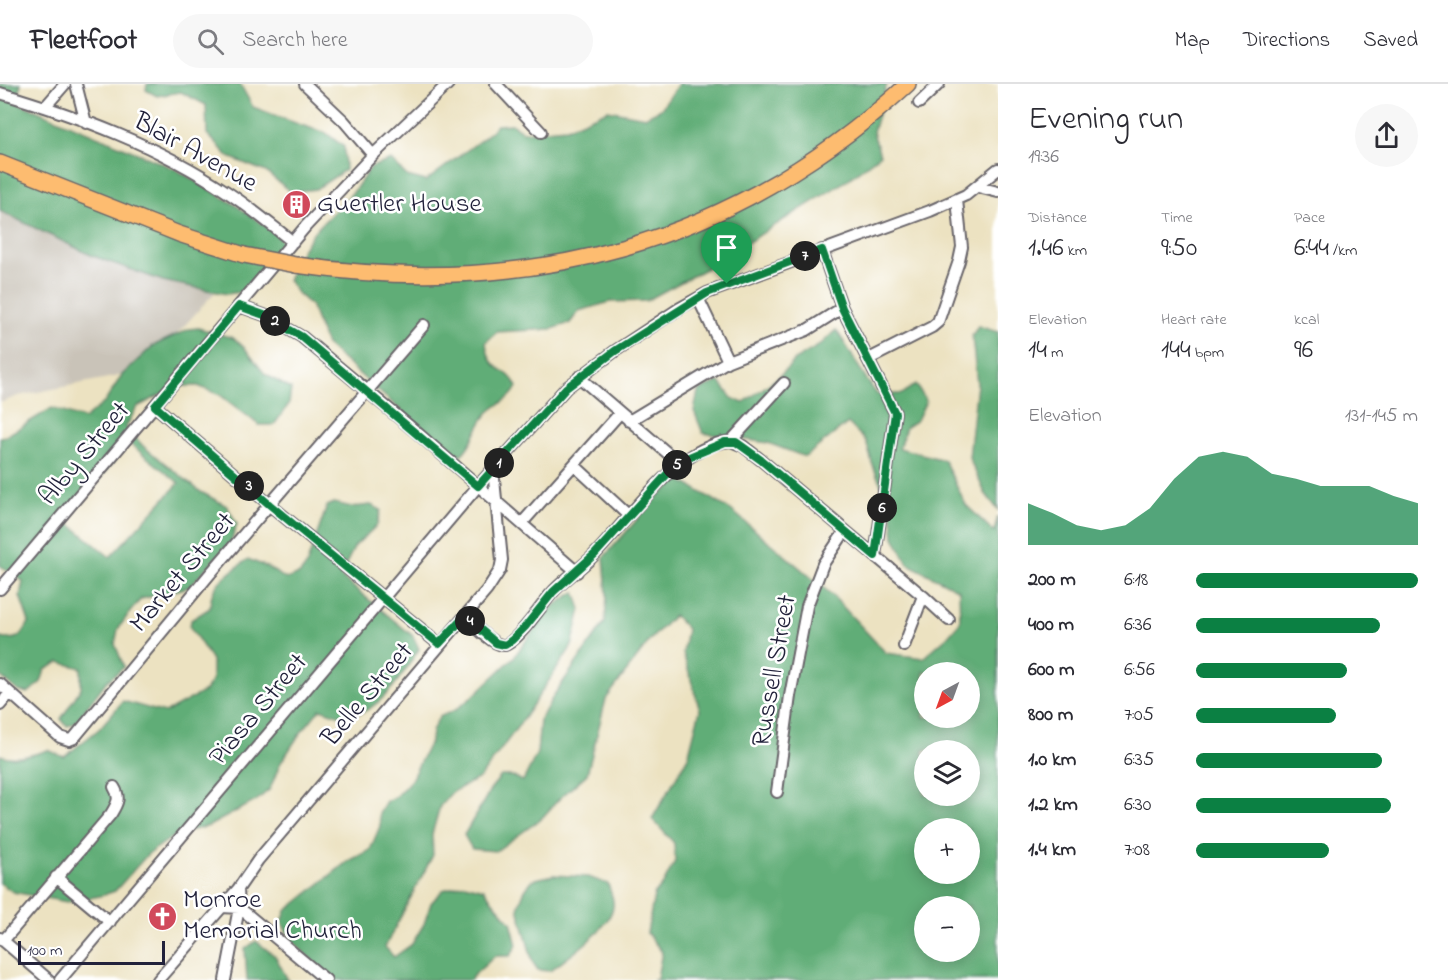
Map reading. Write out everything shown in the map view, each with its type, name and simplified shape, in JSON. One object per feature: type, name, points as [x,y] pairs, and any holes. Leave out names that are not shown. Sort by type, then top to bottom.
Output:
[{"type":"highway","points":[[0,163],[179,234],[244,255],[296,265],[371,274],[442,275],[524,269],[626,247],[696,224],[760,192],[834,146],[908,84]]},
{"type":"street","points":[[45,107],[65,84]]},
{"type":"street","points":[[76,84],[86,123]]},
{"type":"street","points":[[305,84],[344,121],[373,155]]},
{"type":"street","name":"Alby Street","points":[[0,589],[293,242],[373,155],[448,84]]},
{"type":"street","points":[[496,84],[541,132]]},
{"type":"street","points":[[919,103],[939,84]]},
{"type":"street","name":"Blair Avenue","points":[[0,93],[45,107],[140,145],[204,177],[247,206],[293,242]]},
{"type":"street","points":[[493,469],[566,388],[579,377],[698,298],[727,284],[957,200],[978,187],[998,170]]},
{"type":"street","points":[[978,187],[998,192]]},
{"type":"street","points":[[869,359],[932,327],[941,315],[962,247],[957,200]]},
{"type":"street","points":[[822,250],[842,308],[896,418],[875,556]]},
{"type":"street","points":[[698,298],[728,361]]},
{"type":"street","points":[[239,306],[289,328],[522,523],[577,572]]},
{"type":"street","points":[[522,523],[574,465],[624,417],[728,361],[807,330],[842,308]]},
{"type":"street","name":"Market Street","points":[[10,693],[60,737],[69,740],[80,730],[209,575],[424,325]]},
{"type":"street","points":[[579,377],[679,464]]},
{"type":"street","points":[[731,441],[784,383]]},
{"type":"street","points":[[155,406],[270,505],[439,644]]},
{"type":"street","points":[[465,616],[496,643],[505,645],[525,627],[553,592],[577,572],[670,471],[704,450],[719,443],[731,441],[761,460],[949,620]]},
{"type":"street","points":[[574,465],[629,516]]},
{"type":"street","name":"Piasa Street","points":[[60,980],[493,469]]},
{"type":"street","name":"Belle Street","points":[[158,980],[238,889],[258,860],[487,590],[500,570],[501,552],[493,469]]},
{"type":"street","name":"Russell Street","points":[[777,792],[790,696],[807,606],[823,564],[845,531]]},
{"type":"street","points":[[904,646],[922,596]]},
{"type":"street","points":[[0,684],[10,693],[0,705]]},
{"type":"street","points":[[49,980],[1,939],[111,814],[118,801],[118,794],[114,787]]},
{"type":"street","points":[[56,877],[110,922]]},
{"type":"street","points":[[225,980],[239,908],[238,889]]},
{"type":"street","points":[[222,907],[239,908],[326,980]]},
{"type":"shaded area","points":[[0,189],[227,279],[143,371],[18,396],[0,403]]},
{"type":"green space","points":[[0,84],[21,84],[16,102],[175,169],[234,204],[275,233],[284,244],[241,292],[227,294],[163,281],[93,256],[0,211]]},
{"type":"green space","points":[[147,84],[240,84],[253,107],[326,133],[344,147],[345,170],[316,189],[291,192],[266,172],[229,157],[207,134],[206,105],[181,92],[157,96],[146,90]]},
{"type":"green space","points":[[678,84],[887,84],[873,132],[880,155],[846,181],[707,268],[646,301],[610,302],[579,311],[570,323],[552,329],[497,332],[486,342],[488,353],[495,365],[509,375],[517,387],[507,399],[488,413],[469,446],[461,455],[437,442],[326,345],[311,306],[297,293],[288,280],[313,233],[354,191],[371,167],[391,160],[407,176],[426,181],[486,136],[497,125],[512,124],[523,132],[567,128],[608,110],[645,117],[661,109]]},
{"type":"green space","points":[[978,326],[998,332],[998,510],[985,493],[969,458],[977,384],[972,336]]},
{"type":"green space","points":[[198,328],[233,338],[243,346],[265,374],[291,389],[289,404],[274,425],[259,425],[220,395],[198,386],[178,386],[137,407],[126,427],[143,446],[201,492],[227,506],[237,524],[231,542],[189,587],[141,599],[130,612],[118,629],[115,644],[124,667],[106,682],[75,723],[67,726],[61,719],[81,688],[81,668],[59,662],[45,670],[41,682],[28,693],[18,691],[0,676],[0,638],[18,637],[29,622],[20,596],[23,581],[0,566],[0,437],[6,436],[52,408],[84,419],[105,402],[122,375],[153,346],[189,329]],"holes":[[[129,443],[179,483],[110,557],[65,520]]]},
{"type":"green space","points":[[836,330],[877,394],[902,394],[916,384],[926,401],[917,420],[906,427],[899,448],[944,460],[966,505],[994,532],[998,516],[998,980],[654,980],[657,978],[662,952],[647,933],[654,895],[663,884],[675,861],[674,843],[652,819],[688,757],[700,710],[683,653],[687,629],[674,615],[650,640],[606,699],[587,774],[541,819],[496,851],[472,849],[464,835],[501,776],[511,776],[523,781],[537,753],[540,720],[554,695],[605,622],[607,595],[604,557],[658,496],[680,480],[731,510],[832,595],[886,653],[923,658],[960,622],[959,590],[908,564],[894,537],[891,508],[873,466],[866,441],[848,423],[805,457],[768,443],[703,433],[694,411],[698,391],[719,381],[732,398],[743,403],[780,376],[796,359],[820,345]]},
{"type":"green space","points":[[334,503],[352,507],[371,505],[381,510],[377,525],[355,546],[340,576],[413,636],[419,649],[389,691],[380,701],[359,714],[344,716],[320,709],[280,764],[270,789],[256,801],[209,826],[177,834],[148,854],[115,891],[67,902],[13,892],[0,883],[0,755],[18,757],[48,750],[64,757],[99,729],[123,701],[165,713],[205,691],[212,680],[212,660],[190,627],[191,620],[210,608],[213,591],[217,585],[248,559],[286,579],[300,574],[306,566],[327,506]]},
{"type":"green space","points":[[575,592],[581,609],[572,646],[480,778],[452,792],[440,806],[432,834],[433,855],[385,947],[394,957],[412,944],[424,924],[431,903],[443,890],[465,884],[484,889],[511,922],[517,945],[510,956],[495,956],[471,980],[336,980],[305,954],[286,931],[282,922],[286,911],[347,862],[370,850],[380,826],[379,813],[386,801],[395,797],[411,780],[431,740],[432,731],[439,717],[455,710],[472,697],[514,657],[545,615],[555,605]]},
{"type":"green space","points":[[553,875],[588,877],[608,884],[613,904],[610,916],[604,925],[587,942],[550,971],[538,970],[533,963],[518,908],[532,880]]},
{"type":"green space","points":[[256,941],[275,956],[288,980],[247,980],[245,949]]},
{"type":"place","name":"Guertler House","points":[[296,204]]},
{"type":"place","name":"Monroe Memorial Church","points":[[162,916]]},
{"type":"route","points":[[822,250],[842,308],[896,418],[875,556],[742,446],[731,441],[719,443],[687,458],[670,471],[595,554],[553,592],[525,627],[508,643],[501,645],[496,643],[465,616],[439,644],[270,505],[155,406],[239,306],[264,315],[302,337],[478,486],[566,388],[579,377],[680,308],[727,284],[822,250]]}]
